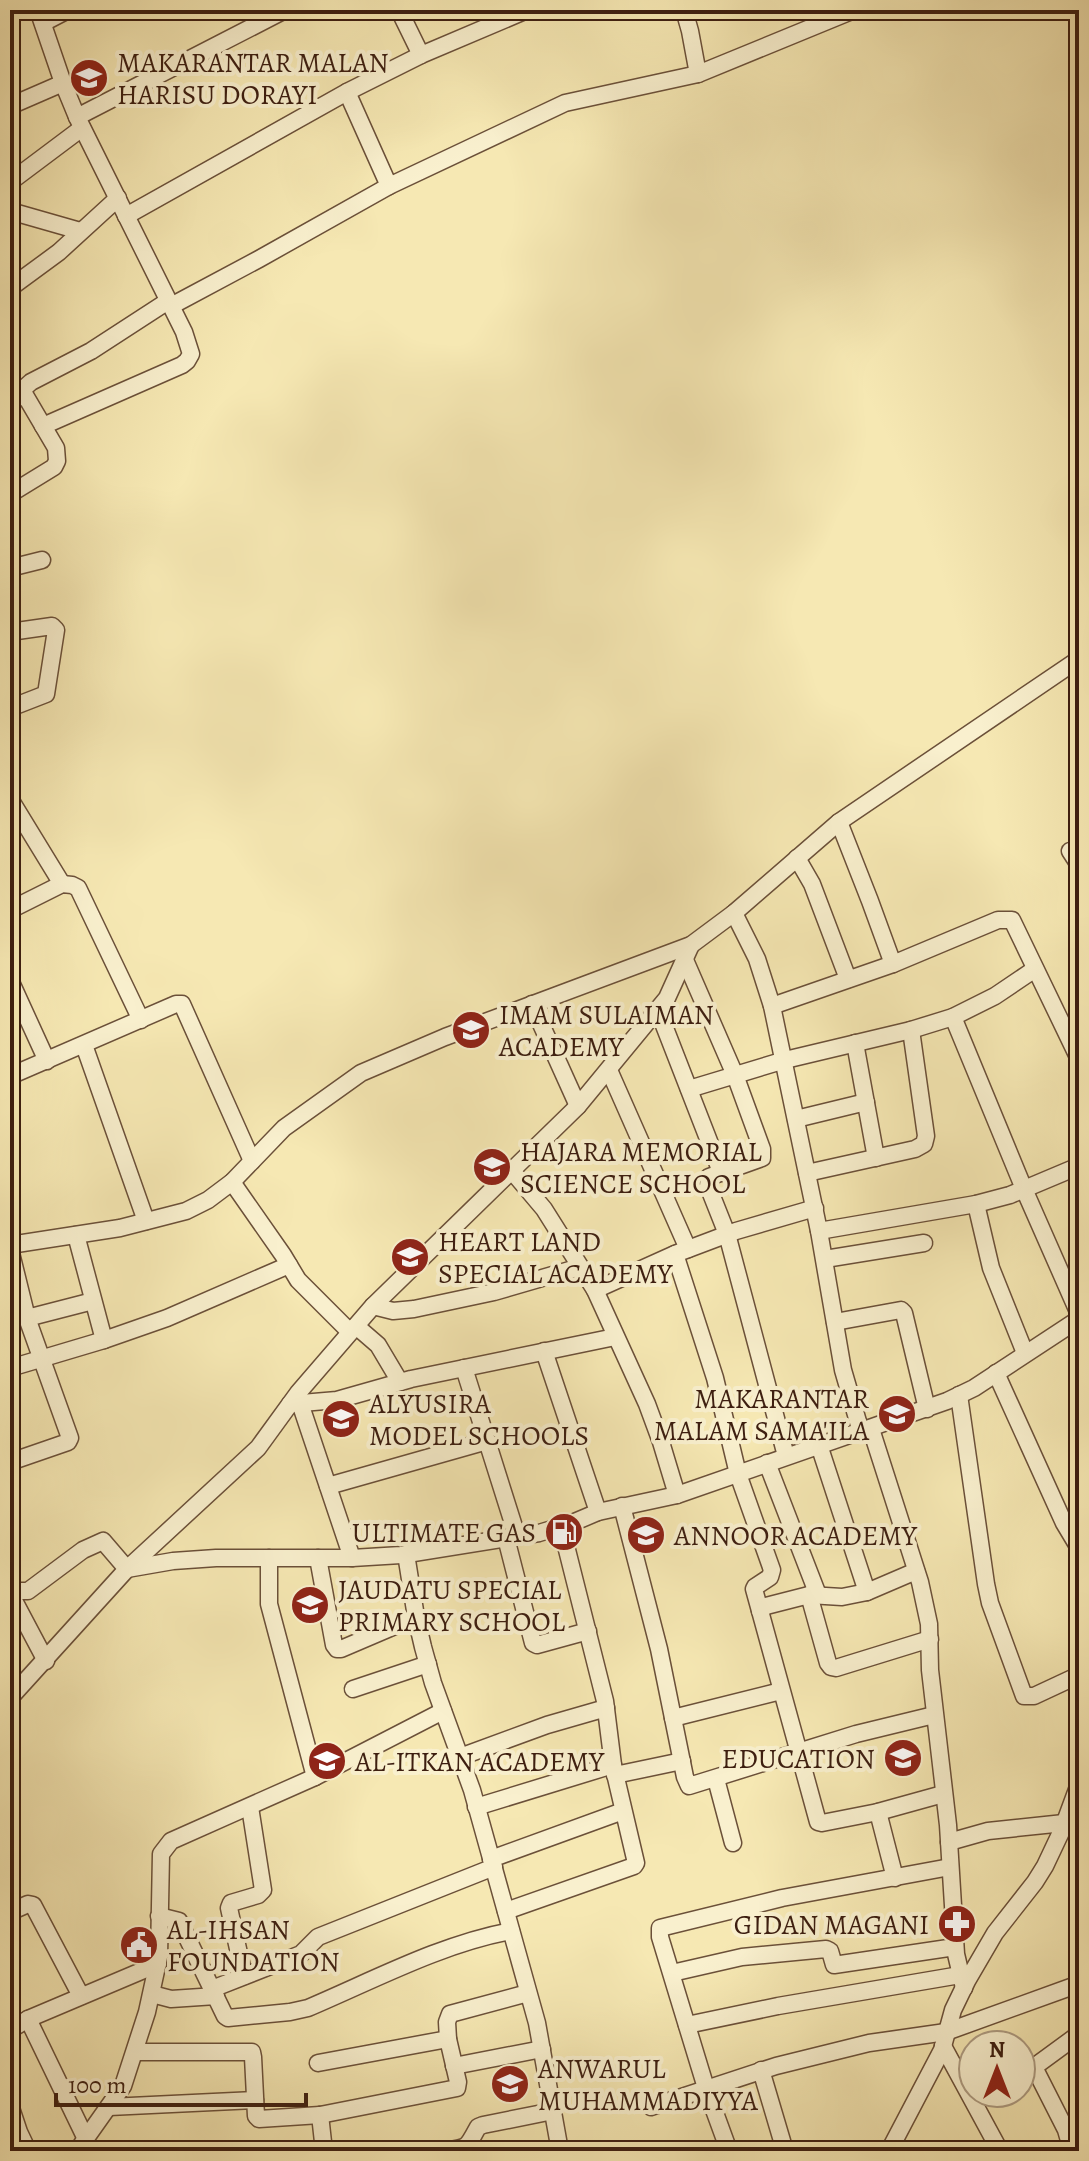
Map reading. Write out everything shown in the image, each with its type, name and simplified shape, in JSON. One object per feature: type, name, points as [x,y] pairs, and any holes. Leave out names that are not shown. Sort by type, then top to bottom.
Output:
[{"type":"street","points":[[43,426],[187,361],[191,354],[184,332],[63,83],[40,16],[68,10]]},
{"type":"street","points":[[10,182],[80,123],[285,10]]},
{"type":"street","points":[[399,10],[421,55]]},
{"type":"street","points":[[126,216],[347,92],[421,55],[527,10]]},
{"type":"street","points":[[684,10],[698,74]]},
{"type":"street","points":[[10,404],[31,382],[91,351],[169,304],[259,259],[389,186],[565,103],[698,74],[854,10]]},
{"type":"street","points":[[10,106],[63,83]]},
{"type":"street","points":[[347,92],[389,186]]},
{"type":"street","points":[[10,288],[59,252],[118,198]]},
{"type":"street","points":[[10,211],[80,231]]},
{"type":"street","points":[[10,494],[54,467],[57,461],[56,448],[22,390]]},
{"type":"street","points":[[10,568],[42,560]]},
{"type":"street","points":[[10,632],[52,626],[56,630],[46,694],[10,708]]},
{"type":"street","points":[[10,1462],[69,1441],[27,1318],[10,1247],[186,1211],[208,1200],[232,1182],[284,1128],[361,1073],[532,1004],[688,952],[839,822],[1079,659]]},
{"type":"street","points":[[10,799],[62,884]]},
{"type":"street","points":[[839,822],[893,964]]},
{"type":"street","points":[[797,858],[812,884],[848,979]]},
{"type":"street","points":[[10,910],[62,884],[78,888],[141,1020]]},
{"type":"street","points":[[734,913],[757,959],[785,1060],[825,1259],[843,1370],[916,1571],[929,1624],[934,1715],[949,1842],[955,1947],[962,1982]]},
{"type":"street","points":[[772,1006],[893,964],[998,920],[1012,920],[1079,1059]]},
{"type":"street","points":[[10,1698],[127,1569],[258,1448],[373,1306],[578,1106],[667,998],[688,952]]},
{"type":"street","points":[[688,952],[762,1149],[762,1158],[707,1180],[727,1234],[786,1456]]},
{"type":"street","points":[[689,1089],[785,1060],[953,1017],[995,996],[1035,969]]},
{"type":"street","points":[[10,980],[47,1061]]},
{"type":"street","points":[[10,1076],[182,1004],[252,1161]]},
{"type":"street","points":[[532,1004],[578,1106]]},
{"type":"street","points":[[658,1010],[721,1172]]},
{"type":"street","points":[[127,1569],[216,1558],[352,1558],[406,1554],[561,1526],[598,1512],[677,1495],[866,1431],[959,1395],[996,1373],[1079,1316],[953,1017]]},
{"type":"street","points":[[807,1173],[915,1149],[924,1144],[926,1136],[911,1030]]},
{"type":"street","points":[[855,1043],[876,1158]]},
{"type":"street","points":[[84,1045],[146,1221]]},
{"type":"street","points":[[609,1070],[681,1252],[738,1474],[772,1570],[770,1577],[754,1589],[819,1823],[878,1812],[943,1794]]},
{"type":"street","points":[[796,1119],[866,1102]]},
{"type":"street","points":[[819,1231],[976,1204],[1010,1195],[1079,1166]]},
{"type":"street","points":[[512,1171],[544,1209],[595,1290],[647,1404],[677,1495]]},
{"type":"street","points":[[232,1182],[304,1287],[353,1329],[378,1345],[400,1382]]},
{"type":"street","points":[[976,1204],[991,1268],[1025,1353]]},
{"type":"street","points":[[595,1290],[727,1234],[815,1208]]},
{"type":"street","points":[[76,1235],[104,1340]]},
{"type":"street","points":[[825,1259],[924,1243]]},
{"type":"street","points":[[10,1368],[167,1318],[289,1265]]},
{"type":"street","points":[[373,1306],[393,1311],[414,1309],[494,1292],[580,1267]]},
{"type":"street","points":[[27,1318],[93,1301]]},
{"type":"street","points":[[835,1322],[901,1310],[927,1409]]},
{"type":"street","points":[[295,1404],[337,1400],[400,1382],[615,1337]]},
{"type":"street","points":[[544,1351],[598,1512]]},
{"type":"street","points":[[464,1368],[487,1441],[533,1643],[537,1645],[588,1631]]},
{"type":"street","points":[[996,1373],[1064,1523],[1078,1545]]},
{"type":"street","points":[[959,1395],[990,1603],[1024,1696],[1034,1696],[1079,1675]]},
{"type":"street","points":[[295,1404],[328,1486],[352,1558]]},
{"type":"street","points":[[328,1486],[487,1441]]},
{"type":"street","points":[[819,1445],[867,1592]]},
{"type":"street","points":[[767,1463],[813,1595],[831,1667],[930,1639]]},
{"type":"street","points":[[622,1506],[659,1649],[689,1786],[856,1734],[934,1715]]},
{"type":"street","points":[[506,1911],[634,1866],[636,1858],[614,1770],[606,1708],[561,1526]]},
{"type":"street","points":[[46,1661],[10,1592],[28,1591],[83,1550],[103,1541],[127,1569]]},
{"type":"street","points":[[406,1554],[416,1617],[428,1664],[476,1807],[528,1993],[542,2049],[560,2151]]},
{"type":"street","points":[[269,1558],[269,1604],[315,1777]]},
{"type":"street","points":[[318,1558],[337,1649],[416,1617]]},
{"type":"street","points":[[760,1611],[766,1606],[813,1595],[842,1597],[867,1592],[916,1571]]},
{"type":"street","points":[[353,1689],[428,1664]]},
{"type":"street","points":[[673,1718],[781,1691]]},
{"type":"street","points":[[460,1757],[547,1725],[606,1708]]},
{"type":"street","points":[[81,2145],[123,2086],[135,2052],[158,1964],[161,1854],[171,1841],[315,1777],[443,1711]]},
{"type":"street","points":[[476,1807],[614,1770],[682,1761]]},
{"type":"street","points":[[716,1779],[733,1843]]},
{"type":"street","points":[[949,1842],[1075,1800]]},
{"type":"street","points":[[889,2151],[944,2039],[962,1982],[1040,1874],[1075,1800]]},
{"type":"street","points":[[244,1976],[229,1908],[231,1903],[258,1895],[263,1890],[250,1807]]},
{"type":"street","points":[[152,1994],[171,1999],[214,1993],[244,1976],[301,1954],[318,1937],[623,1811]]},
{"type":"street","points":[[878,1812],[895,1878]]},
{"type":"street","points":[[729,2151],[706,2088],[660,1937],[660,1928],[782,1898],[950,1867]]},
{"type":"street","points":[[10,1912],[28,1904],[33,1905],[81,1996]]},
{"type":"street","points":[[159,1916],[179,1921],[228,2018],[308,2008],[446,1950],[511,1931]]},
{"type":"street","points":[[672,1973],[758,1954],[826,1949],[830,1951],[834,1965],[955,1947]]},
{"type":"street","points":[[10,2030],[28,2019],[158,1964]]},
{"type":"street","points":[[687,2025],[778,2006],[962,1982]]},
{"type":"street","points":[[651,2107],[761,2070],[869,2043],[944,2039],[1079,1984]]},
{"type":"street","points":[[135,2052],[252,2052],[256,2116],[259,2119],[320,2115],[457,2088],[448,2039],[450,2014],[528,1993]]},
{"type":"street","points":[[28,2019],[81,2145]]},
{"type":"street","points":[[1037,2064],[1079,2034]]},
{"type":"street","points":[[318,2063],[448,2039]]},
{"type":"street","points":[[944,2039],[957,2060]]},
{"type":"street","points":[[454,2066],[542,2049]]},
{"type":"street","points":[[761,2070],[785,2151]]},
{"type":"street","points":[[1037,2084],[1066,2130],[1072,2151]]},
{"type":"street","points":[[109,2107],[255,2100]]},
{"type":"street","points":[[10,2105],[14,2134],[28,2151]]},
{"type":"street","points":[[984,2109],[1000,2151]]},
{"type":"street","points":[[443,2151],[474,2145],[478,2127],[483,2125],[553,2111]]},
{"type":"street","points":[[320,2115],[324,2151]]},
{"type":"place","name":"MAKARANTAR MALAN HARISU DORAYI","points":[[89,78]]},
{"type":"place","name":"IMAM SULAIMAN ACADEMY","points":[[471,1030]]},
{"type":"place","name":"HAJARA MEMORIAL SCIENCE SCHOOL","points":[[492,1167]]},
{"type":"place","name":"HEART LAND SPECIAL ACADEMY","points":[[410,1257]]},
{"type":"place","name":"MAKARANTAR MALAM SAMA'ILA","points":[[897,1414]]},
{"type":"place","name":"ALYUSIRA MODEL SCHOOLS","points":[[341,1419]]},
{"type":"place","name":"ULTIMATE GAS","points":[[564,1532]]},
{"type":"place","name":"ANNOOR ACADEMY","points":[[646,1535]]},
{"type":"place","name":"JAUDATU SPECIAL PRIMARY SCHOOL","points":[[310,1605]]},
{"type":"place","name":"EDUCATION","points":[[903,1758]]},
{"type":"place","name":"AL-ITKAN ACADEMY","points":[[327,1761]]},
{"type":"place","name":"GIDAN MAGANI","points":[[957,1924]]},
{"type":"place","name":"AL-IHSAN FOUNDATION","points":[[139,1945]]},
{"type":"place","name":"ANWARUL MUHAMMADIYYA","points":[[510,2084]]}]
